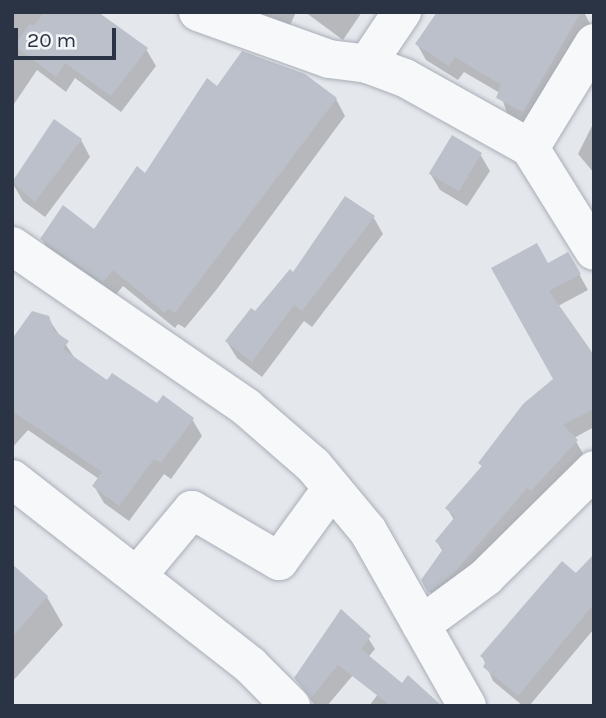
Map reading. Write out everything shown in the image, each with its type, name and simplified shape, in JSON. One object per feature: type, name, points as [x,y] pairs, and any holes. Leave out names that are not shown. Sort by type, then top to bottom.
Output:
[{"type":"street","points":[[199,12],[329,59],[367,64],[405,78],[530,148],[594,251]]},
{"type":"street","points":[[367,64],[402,12]]},
{"type":"street","points":[[530,148],[594,43]]},
{"type":"street","points":[[12,246],[246,407],[313,465],[369,531],[467,706]]},
{"type":"street","points":[[421,625],[486,577],[594,470]]},
{"type":"street","points":[[12,479],[251,666],[291,706]]},
{"type":"street","points":[[136,576],[192,510],[279,561],[332,488]]},
{"type":"building","points":[[44,12],[98,12],[148,48],[111,96],[65,63],[56,77],[15,46],[30,23],[34,26]]},
{"type":"building","points":[[437,12],[581,12],[523,112],[496,98],[501,85],[455,57],[449,66],[415,44]]},
{"type":"building","points":[[242,51],[305,74],[337,98],[175,313],[168,309],[165,313],[113,270],[103,282],[40,239],[63,205],[94,229],[137,166],[145,173],[207,78],[217,86]]},
{"type":"building","points":[[54,119],[82,139],[35,202],[12,182]]},
{"type":"building","points":[[452,135],[482,153],[459,192],[429,174]]},
{"type":"building","points":[[345,196],[375,216],[302,311],[294,305],[252,362],[225,341],[251,308],[255,311],[290,269],[293,272]]},
{"type":"building","points":[[537,243],[548,263],[568,252],[581,274],[549,291],[594,355],[594,409],[563,425],[578,440],[531,491],[527,488],[454,573],[428,593],[421,580],[443,549],[435,541],[455,517],[445,508],[482,466],[478,463],[523,404],[553,379],[491,268]]},
{"type":"building","points":[[32,311],[49,316],[54,331],[69,341],[63,349],[107,380],[112,373],[157,403],[163,395],[194,418],[161,463],[154,459],[119,506],[92,486],[102,472],[12,411],[12,339]]},
{"type":"building","points":[[594,554],[594,604],[518,696],[483,667],[486,661],[480,656],[562,561],[576,573]]},
{"type":"building","points":[[12,564],[48,596],[12,637]]},
{"type":"building","points":[[341,609],[371,636],[361,649],[402,683],[408,675],[442,706],[385,706],[387,703],[338,665],[311,698],[294,678]]}]
